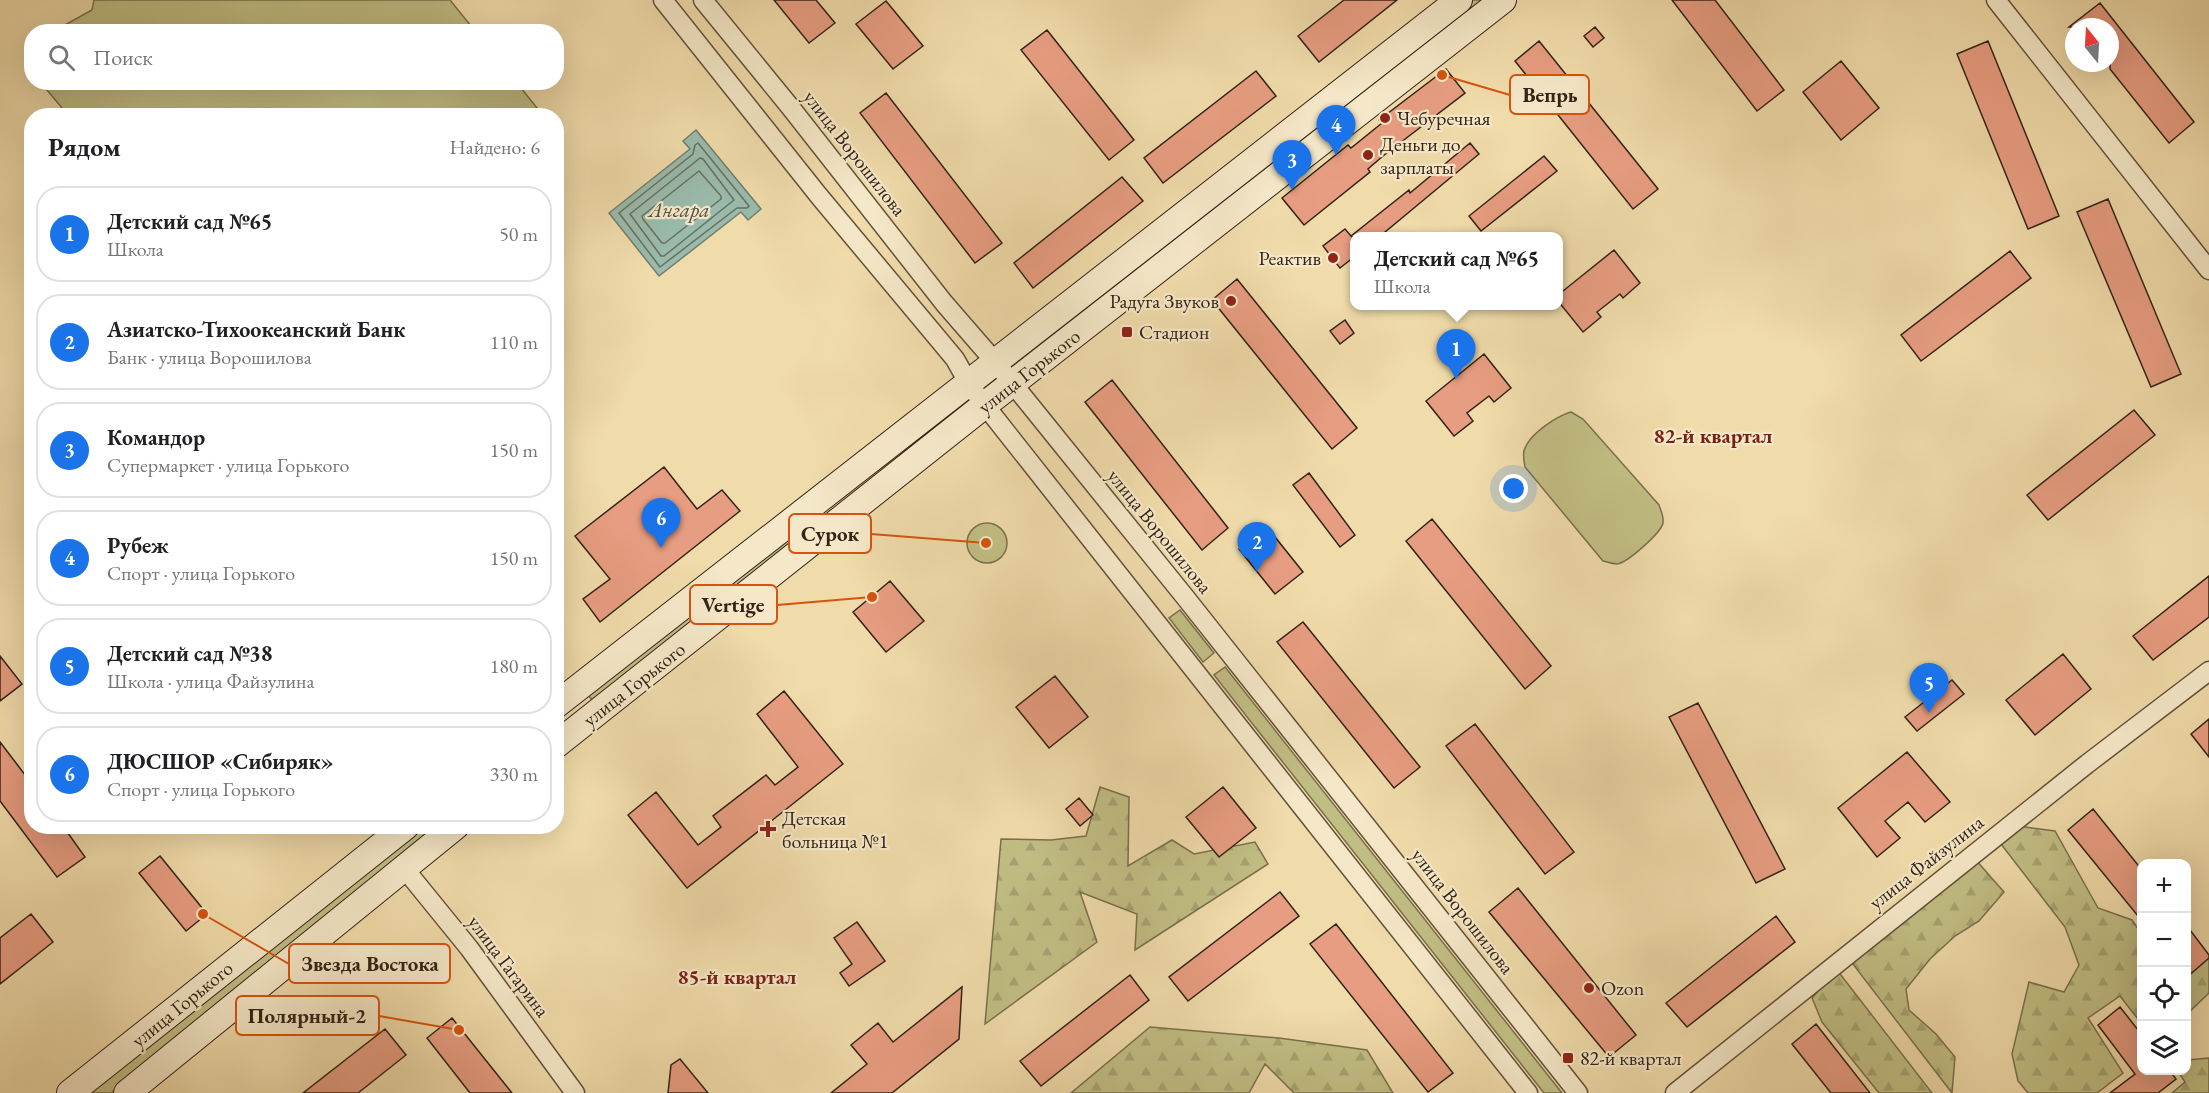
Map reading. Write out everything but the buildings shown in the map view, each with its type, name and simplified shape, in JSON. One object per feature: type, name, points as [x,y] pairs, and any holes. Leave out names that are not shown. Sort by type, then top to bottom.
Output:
[{"type":"main road","name":"улица Горького","points":[[564,699],[1459,0]]},
{"type":"main road","name":"улица Горького","points":[[564,739],[985,405],[1503,0]]},
{"type":"main road","points":[[564,701],[576,698],[583,700],[589,706],[590,715],[581,725]]},
{"type":"main road","name":"улица Горького","points":[[70,1093],[396,834]]},
{"type":"main road","name":"улица Горького","points":[[127,1093],[446,834]]},
{"type":"street","points":[[663,0],[819,196],[955,359],[969,384],[985,405],[1528,1093]]},
{"type":"street","name":"улица Ворошилова","points":[[703,0],[944,303],[996,363],[1185,597],[1578,1093]]},
{"type":"street","points":[[1996,0],[2209,270]]},
{"type":"street","name":"улица Файзулина","points":[[1675,1093],[1921,896],[2209,671]]},
{"type":"street","name":"улица Гагарина","points":[[404,868],[469,948],[575,1093]]},
{"type":"green space","points":[[94,0],[450,0],[469,24],[67,24],[92,10]]},
{"type":"green space","points":[[1472,0],[1488,0],[1338,119],[1332,111]]},
{"type":"green space","points":[[47,90],[523,90],[537,108],[62,108]]},
{"type":"green space","points":[[1571,412],[1583,419],[1659,505],[1662,514],[1661,528],[1635,553],[1617,564],[1603,561],[1525,467],[1524,450],[1528,442],[1552,421]]},
{"type":"green space","points":[[821,512],[812,531],[596,704],[586,693]]},
{"type":"green space","points":[[987,523],[1001,529],[1007,543],[1001,557],[987,563],[973,557],[967,543],[973,529]]},
{"type":"green space","points":[[1180,610],[1214,653],[1203,662],[1169,618]]},
{"type":"green space","points":[[1225,667],[1562,1093],[1544,1093],[1214,675]]},
{"type":"green space","points":[[1100,787],[1129,797],[1128,866],[1172,840],[1194,854],[1255,842],[1268,864],[1135,950],[1137,914],[1080,892],[1097,942],[985,1024],[1001,839],[1051,840],[1086,836]]},
{"type":"green space","points":[[2018,826],[2055,831],[2098,908],[2132,920],[2137,927],[2137,1018],[2120,996],[2088,1018],[2123,1073],[2097,1093],[2028,1093],[2018,1081],[2012,1054],[2029,982],[2064,992],[2079,965],[2065,927],[2001,844]]},
{"type":"green space","points":[[411,834],[435,834],[111,1093],[86,1093]]},
{"type":"green space","points":[[1975,859],[2004,892],[1979,921],[1955,936],[1930,959],[1906,989],[1909,1010],[1936,1034],[1955,1057],[1952,1093],[1849,959]]},
{"type":"green space","points":[[2209,956],[2209,993],[2191,1010],[2191,967]]},
{"type":"green space","points":[[1837,970],[1932,1093],[1879,1093],[1822,1022],[1812,998]]},
{"type":"green space","points":[[1150,1027],[1279,1038],[1367,1050],[1393,1093],[1294,1093],[1265,1064],[1249,1093],[1071,1093]]},
{"type":"green space","points":[[2209,1058],[2209,1093],[2172,1093],[2185,1082],[2181,1075],[2191,1075],[2191,1060]]},
{"type":"water","name":"Ангара","points":[[696,130],[761,209],[748,220],[741,212],[659,276],[609,213],[690,149],[683,141]]},
{"type":"place","name":"Вепрь","points":[[1442,75]]},
{"type":"place","name":"Чебуречная","points":[[1385,118]]},
{"type":"place","name":"Рубеж","points":[[1336,155]]},
{"type":"place","name":"Деньги до зарплаты","points":[[1368,155]]},
{"type":"place","name":"Командор","points":[[1292,190]]},
{"type":"place","name":"Реактив","points":[[1333,258]]},
{"type":"place","name":"Радуга Звуков","points":[[1231,301]]},
{"type":"place","name":"Стадион","points":[[1127,332]]},
{"type":"place","name":"Детский сад №65","points":[[1456,379]]},
{"type":"place","name":"Сурок","points":[[986,543]]},
{"type":"place","name":"ДЮСШОР «Сибиряк»","points":[[661,548]]},
{"type":"place","name":"Азиатско-Тихоокеанский Банк","points":[[1257,572]]},
{"type":"place","name":"Vertige","points":[[872,597]]},
{"type":"place","name":"Детский сад №38","points":[[1929,713]]},
{"type":"place","name":"Детская больница №1","points":[[768,829]]},
{"type":"place","name":"Звезда Востока","points":[[203,914]]},
{"type":"place","name":"Ozon","points":[[1589,988]]},
{"type":"place","name":"Полярный-2","points":[[459,1030]]},
{"type":"place","name":"82-й квартал","points":[[1568,1058]]},
{"type":"district","name":"82-й квартал","points":[[1713,436]]},
{"type":"district","name":"85-й квартал","points":[[737,977]]}]
